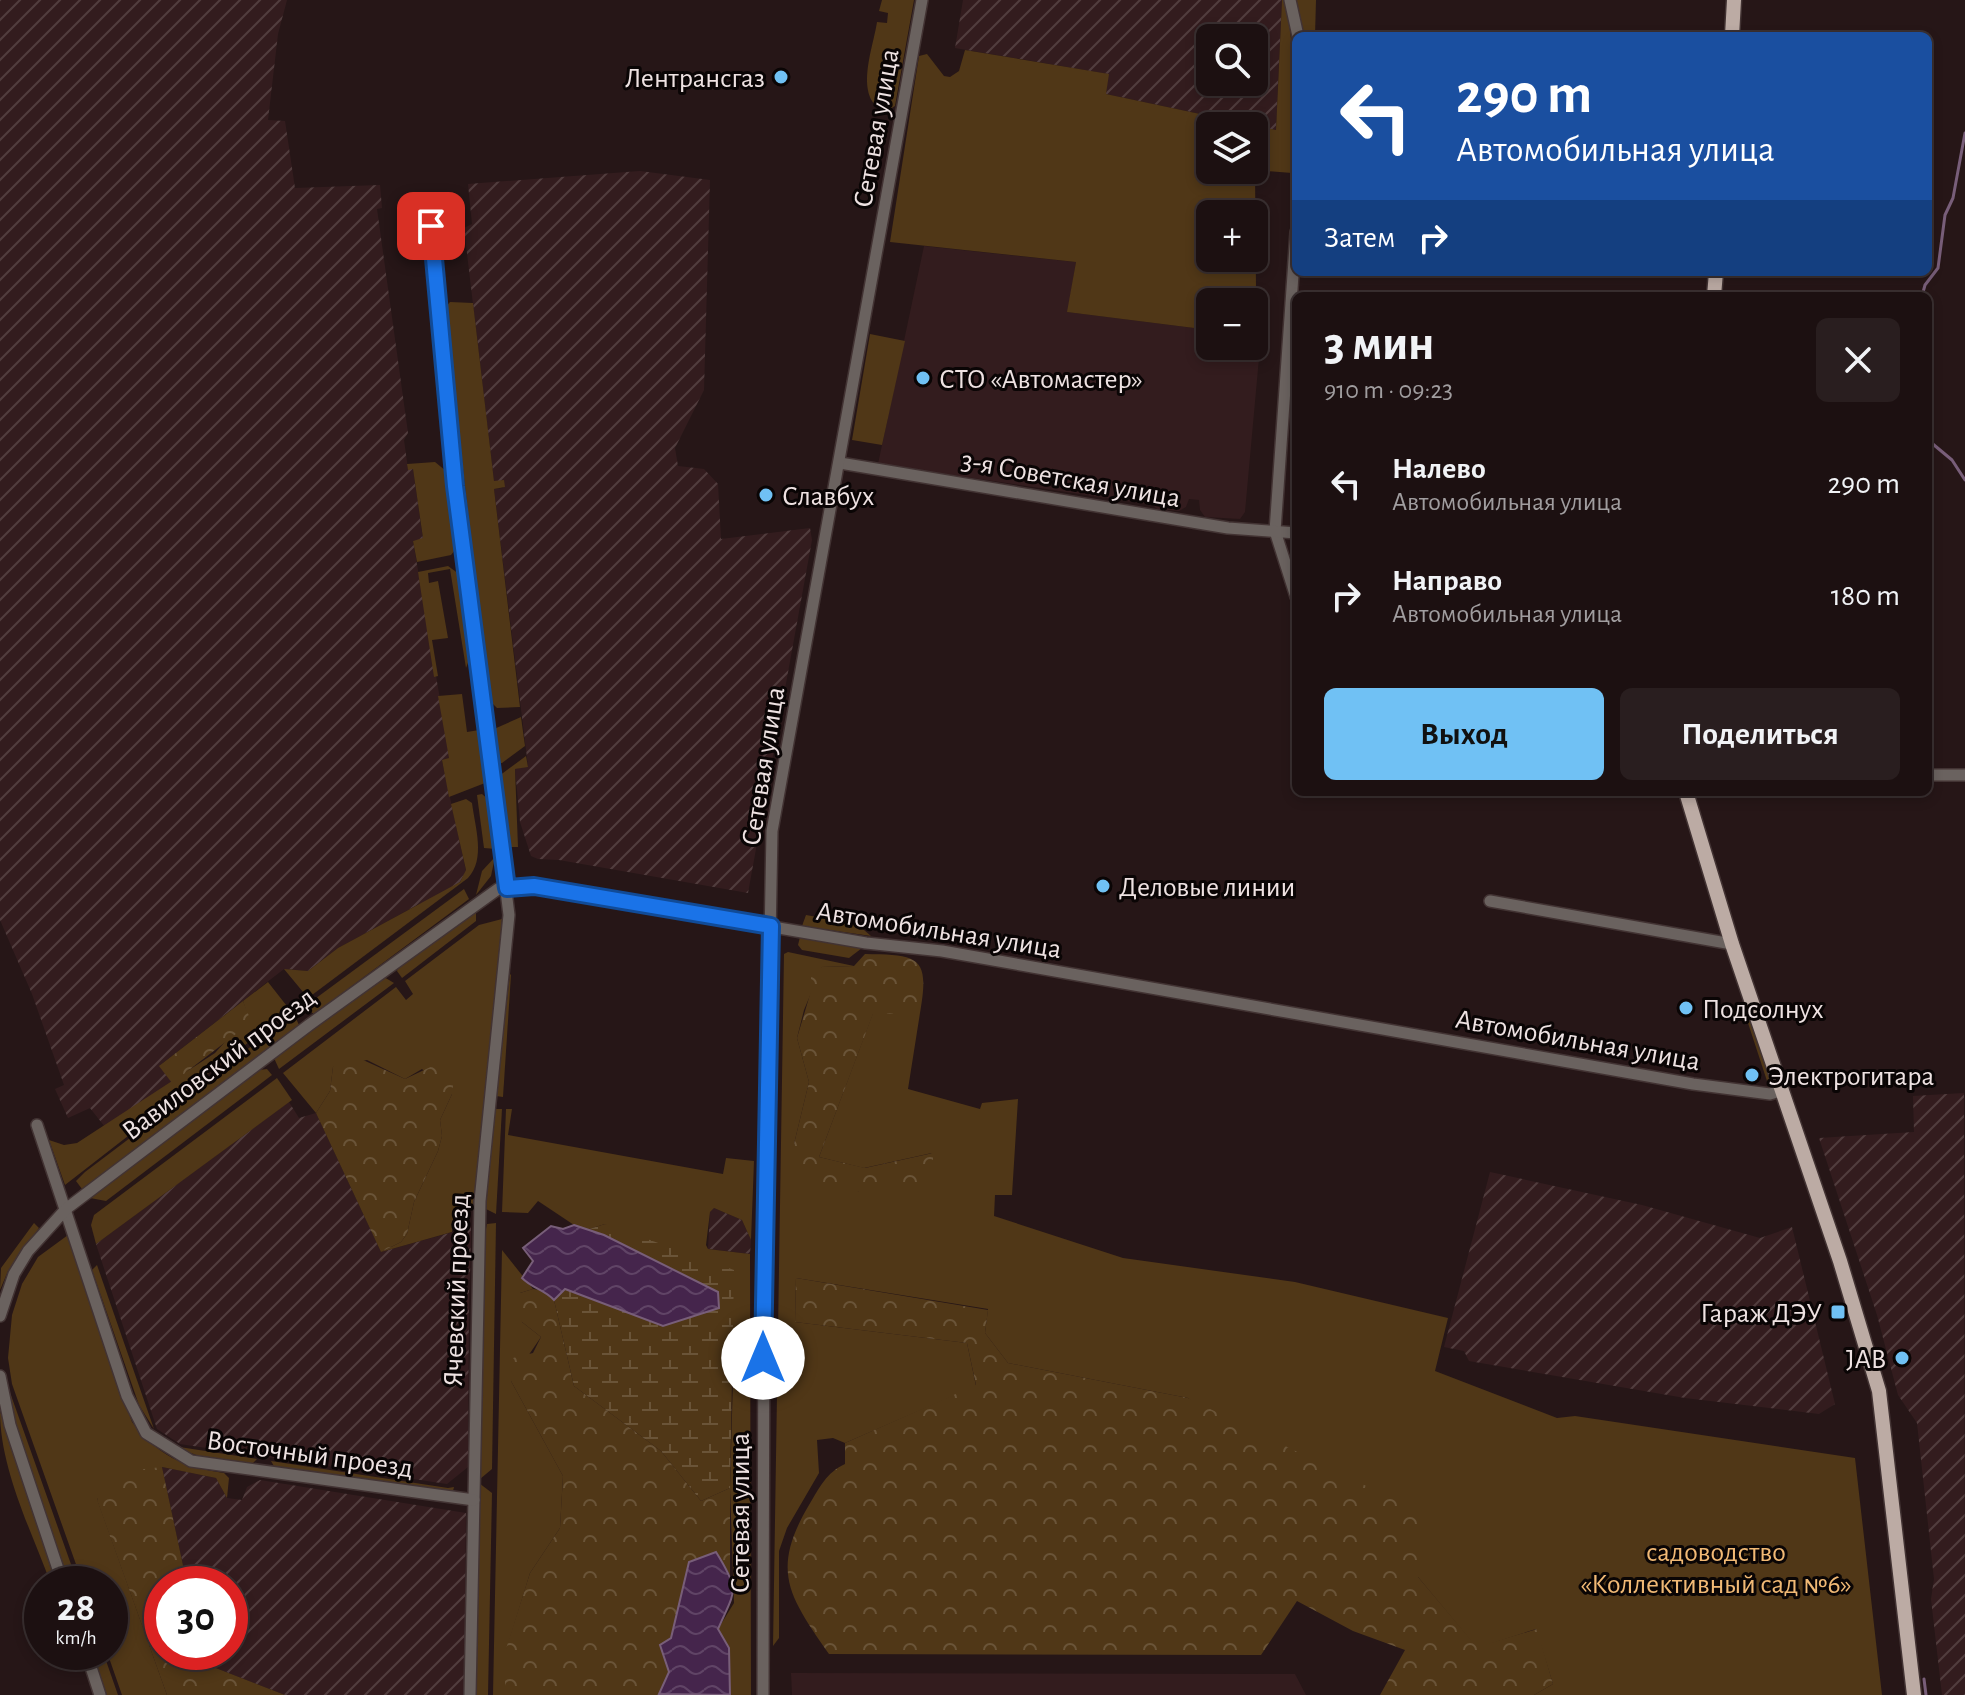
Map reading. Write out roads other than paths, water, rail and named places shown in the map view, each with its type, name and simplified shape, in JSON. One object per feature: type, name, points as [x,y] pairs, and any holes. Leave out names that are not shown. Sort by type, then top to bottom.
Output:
[{"type":"main road","points":[[1732,32],[1734,0]]},
{"type":"main road","points":[[1687,796],[1732,944],[1783,1090],[1879,1391],[1914,1695]]},
{"type":"street","name":"Сетевая улица","points":[[763,1695],[764,1261],[774,814],[922,0]]},
{"type":"street","points":[[1290,0],[1297,32]]},
{"type":"street","points":[[431,226],[455,486],[507,888]]},
{"type":"street","points":[[1292,317],[1275,531],[1292,584]]},
{"type":"street","name":"3-я Советская улица","points":[[840,463],[1228,528],[1292,533]]},
{"type":"street","points":[[1932,775],[1965,775]]},
{"type":"street","name":"Автомобильная улица","points":[[507,888],[534,886],[866,943],[942,951],[1693,1084],[1770,1094],[1783,1090]]},
{"type":"street","name":"Вавиловский проезд","points":[[0,1316],[14,1274],[28,1251],[66,1209],[476,902],[507,888]]},
{"type":"street","name":"Ячевский проезд","points":[[470,1695],[480,1201],[509,915],[507,888]]},
{"type":"street","points":[[1490,901],[1732,944]]},
{"type":"street","name":"Восточный проезд","points":[[37,1125],[127,1396],[146,1433],[191,1461],[210,1465],[474,1500]]},
{"type":"street","points":[[0,1376],[10,1425],[57,1566]]},
{"type":"street","points":[[92,1670],[100,1695]]},
{"type":"water","points":[[574,1225],[604,1235],[718,1292],[719,1308],[663,1326],[565,1289],[554,1300],[522,1278],[533,1261],[523,1248],[551,1226],[563,1229]]},
{"type":"water","points":[[716,1552],[729,1575],[733,1591],[718,1629],[729,1648],[730,1695],[659,1694],[669,1672],[660,1645],[671,1638],[689,1562]]},
{"type":"waterway","points":[[1932,276],[1938,268],[1945,215],[1953,198],[1965,133]]},
{"type":"waterway","points":[[1923,292],[1932,276]]},
{"type":"waterway","points":[[1932,443],[1952,460],[1965,480]]},
{"type":"waterway","points":[[1924,1679],[1926,1695]]},
{"type":"place","name":"Лентрансгаз","points":[[781,77]]},
{"type":"place","name":"СТО «Автомастер»","points":[[923,378]]},
{"type":"place","name":"Славбух","points":[[766,495]]},
{"type":"place","name":"Деловые линии","points":[[1103,886]]},
{"type":"place","name":"Подсолнух","points":[[1686,1008]]},
{"type":"place","name":"Электрогитара","points":[[1752,1075]]},
{"type":"place","name":"Гараж ДЭУ","points":[[1838,1312]]},
{"type":"place","name":"JAB","points":[[1902,1358]]},
{"type":"park label","name":"садоводство «Коллективный сад №6»","points":[[1716,1567]]}]
